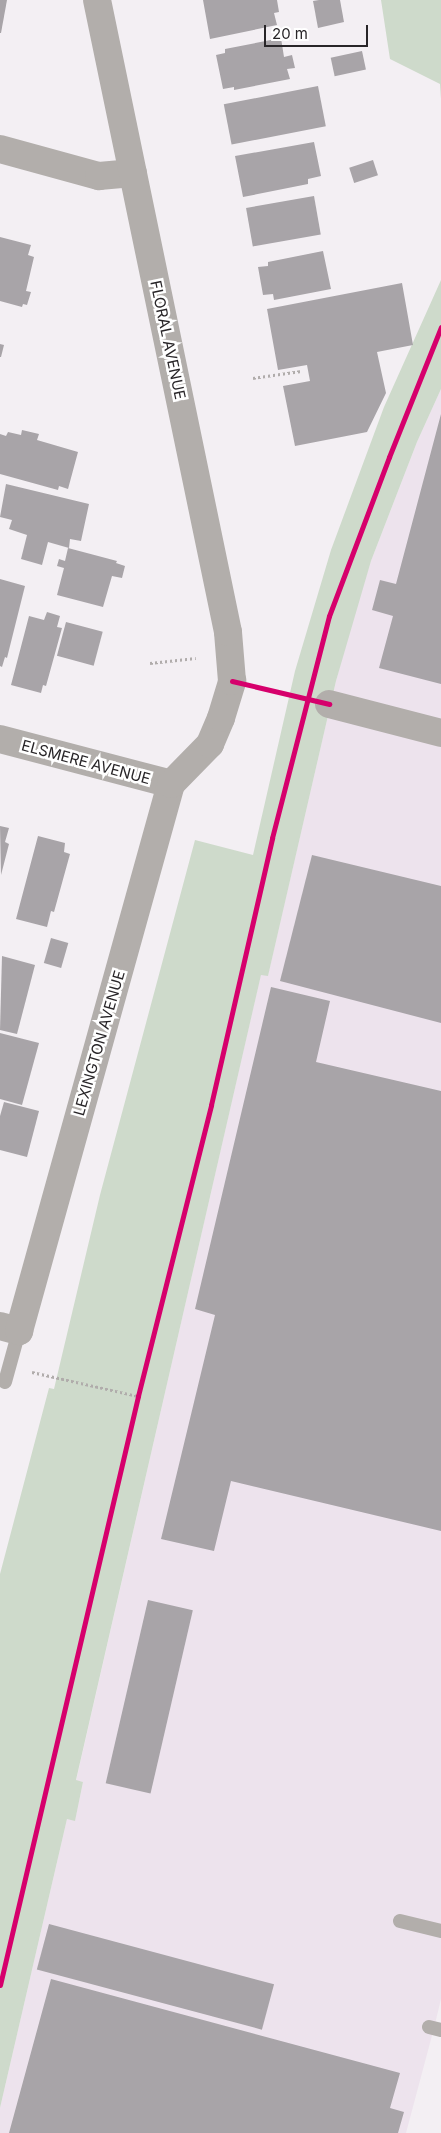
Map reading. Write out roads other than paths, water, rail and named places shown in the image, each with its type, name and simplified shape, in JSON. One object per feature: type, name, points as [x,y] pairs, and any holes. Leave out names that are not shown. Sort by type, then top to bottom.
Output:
[{"type":"street","name":"FLORAL AVENUE","points":[[97,0],[228,632],[232,680],[221,718]]},
{"type":"street","points":[[0,149],[100,176],[133,173]]},
{"type":"street","points":[[329,704],[441,734]]},
{"type":"street","name":"LEXINGTON AVENUE","points":[[10,1329],[171,784],[210,744],[221,718]]},
{"type":"street","name":"ELSMERE AVENUE","points":[[0,739],[171,784]]},
{"type":"lane","name":"LEXINGTON AVENUE","points":[[5,1382],[10,1366],[10,1329]]},
{"type":"lane","points":[[400,1921],[441,1931]]}]
